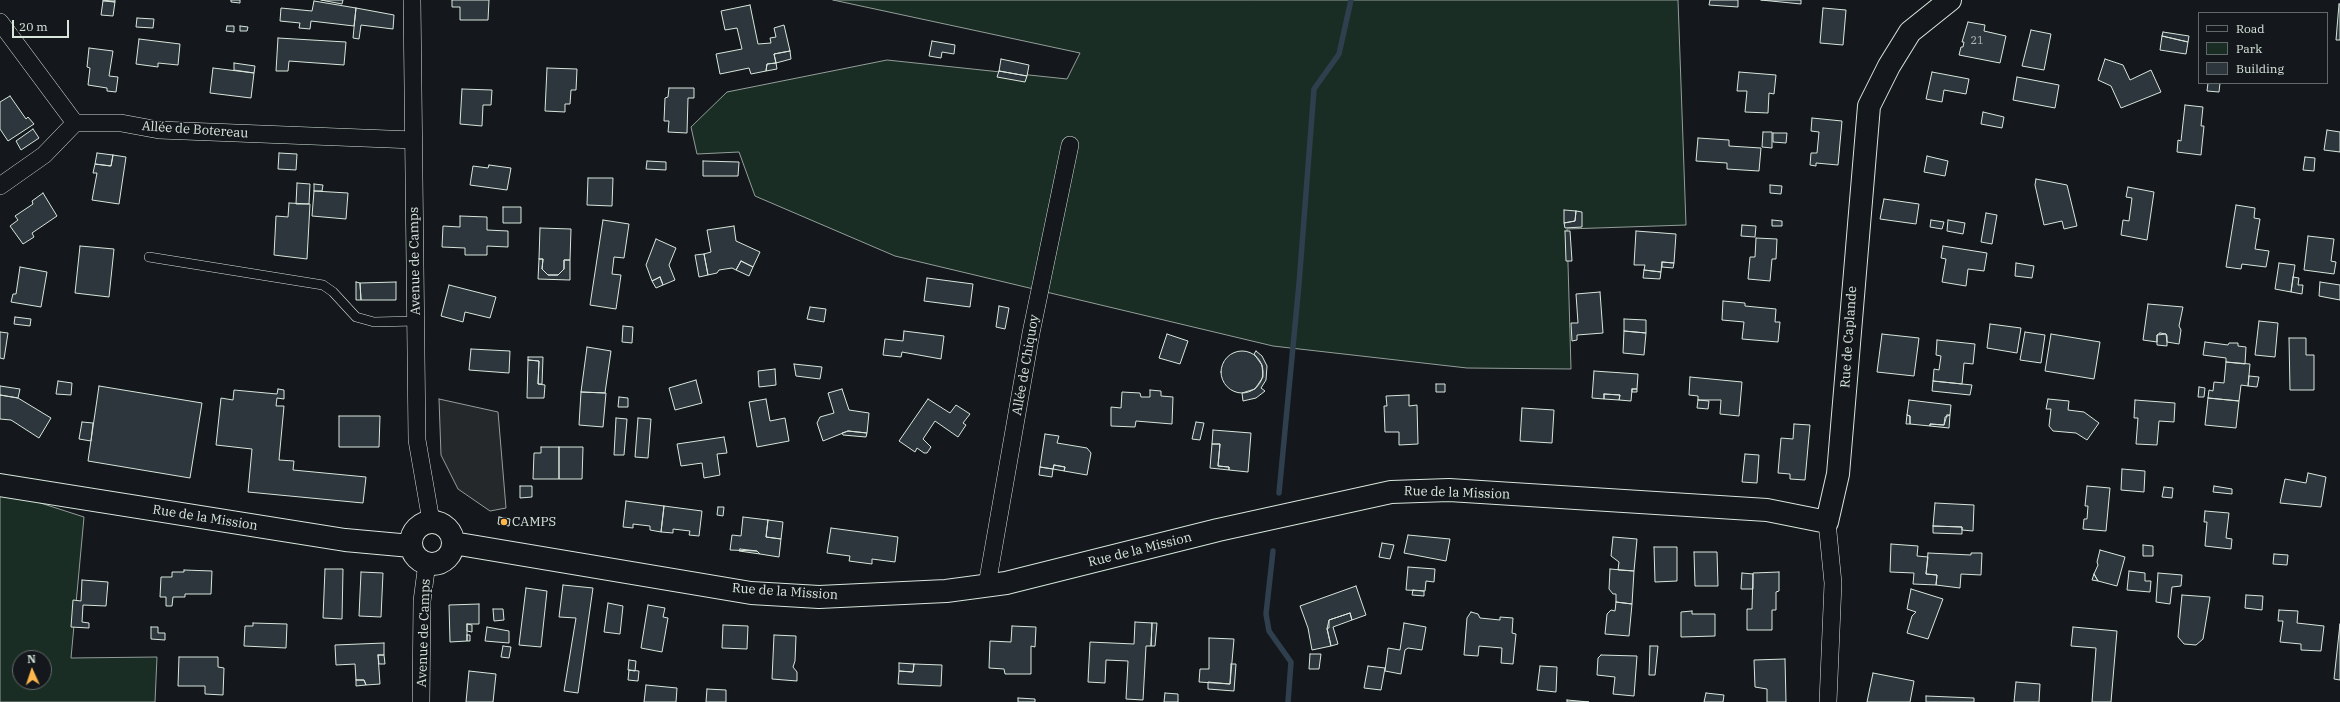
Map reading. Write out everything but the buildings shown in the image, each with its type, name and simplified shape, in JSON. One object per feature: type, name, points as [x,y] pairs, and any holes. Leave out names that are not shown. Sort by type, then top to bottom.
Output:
[{"type":"main road","name":"Rue de Caplande","points":[[1827,522],[1838,474],[1868,106],[1889,66],[1910,32],[1950,0]]},
{"type":"main road","name":"Rue de la Mission","points":[[0,485],[337,539],[411,546]]},
{"type":"main road","name":"Rue de la Mission","points":[[453,543],[751,592],[820,597],[946,591],[988,586],[1036,576],[1218,530],[1391,492],[1449,490],[1767,510],[1827,522]]},
{"type":"main road","points":[[430,521],[444,525],[452,536],[453,543],[452,549],[445,559],[433,564],[427,563],[416,557],[411,546],[413,532],[418,526],[430,521]]},
{"type":"street","name":"Avenue de Camps","points":[[412,0],[417,440],[430,521]]},
{"type":"street","points":[[0,22],[75,123],[44,155],[0,186]]},
{"type":"street","name":"Allée de Botereau","points":[[75,123],[121,123],[159,130],[414,140]]},
{"type":"street","name":"Allée de Chiquoy","points":[[988,586],[1031,334],[1070,145]]},
{"type":"street","name":"Rue de Caplande","points":[[1827,522],[1833,583],[1828,702]]},
{"type":"street","name":"Avenue de Camps","points":[[421,702],[422,601],[427,563]]},
{"type":"lane","points":[[149,257],[323,285],[333,292],[356,317],[374,322],[416,321]]},
{"type":"green space","points":[[833,0],[1678,0],[1686,225],[1567,229],[1571,369],[1467,368],[1273,346],[895,256],[755,196],[739,152],[697,154],[691,127],[727,92],[887,60],[1067,79],[1080,53]]},
{"type":"green space","points":[[0,490],[84,517],[71,658],[157,657],[155,702],[0,702]]},
{"type":"shaded area","points":[[439,399],[498,412],[506,508],[490,511],[458,489],[441,455]]},
{"type":"waterway","points":[[1279,493],[1299,284],[1314,89],[1339,54],[1351,0]]},
{"type":"waterway","points":[[1273,551],[1266,614],[1269,631],[1291,662],[1288,702]]},
{"type":"place","name":"CAMPS","points":[[504,522]]}]
